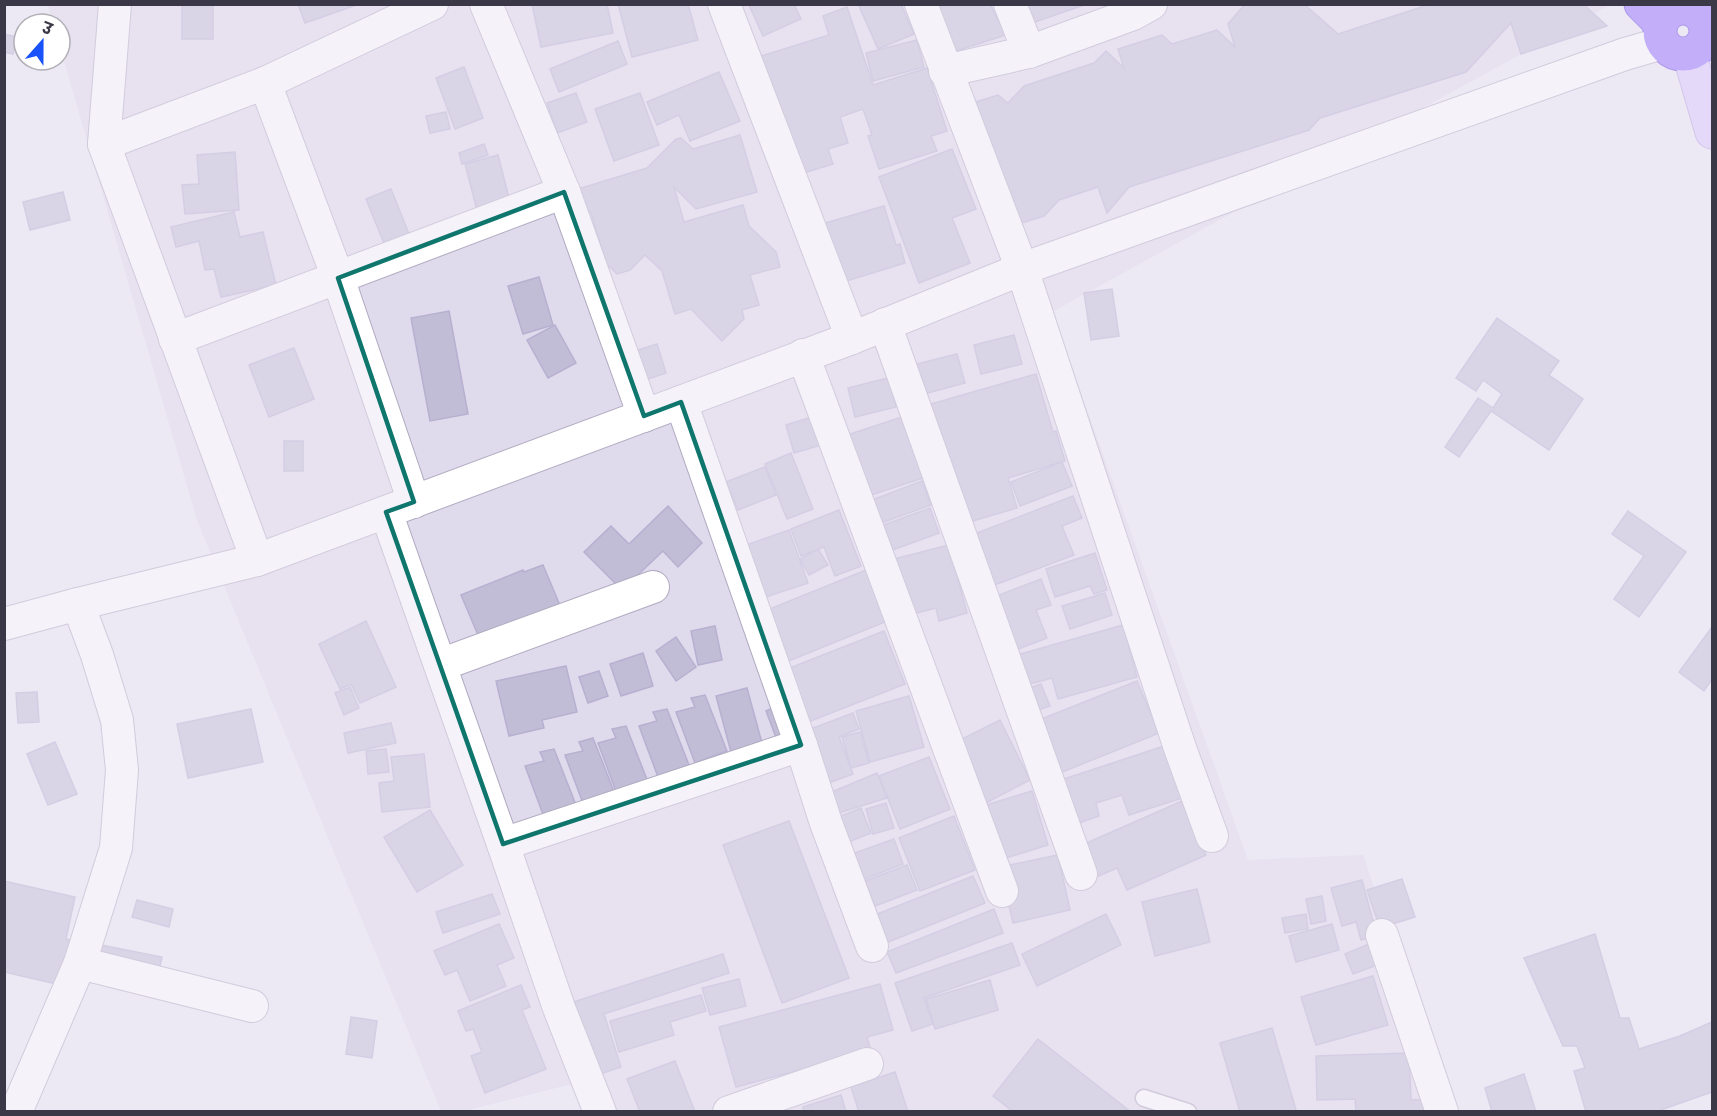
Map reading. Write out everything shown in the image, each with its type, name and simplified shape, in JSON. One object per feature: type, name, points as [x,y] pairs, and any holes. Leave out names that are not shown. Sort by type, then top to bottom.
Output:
[{"type":"street","points":[[115,4],[104,144],[257,560]]},
{"type":"street","points":[[104,144],[265,83],[432,4]]},
{"type":"street","points":[[486,4],[564,192],[644,416]]},
{"type":"street","points":[[724,4],[852,338]]},
{"type":"street","points":[[921,4],[1022,269],[1180,748],[1212,836]]},
{"type":"street","points":[[1010,4],[1029,52]]},
{"type":"street","points":[[945,71],[1029,52],[1133,14],[1151,4]]},
{"type":"street","points":[[4,624],[257,560],[852,338],[1022,269],[1625,54],[1686,25],[1713,132]]},
{"type":"street","points":[[265,83],[338,278],[440,665],[559,1008],[600,1112]]},
{"type":"street","points":[[175,339],[564,192]]},
{"type":"street","points":[[885,324],[1081,874]]},
{"type":"street","points":[[802,355],[1002,891]]},
{"type":"street","points":[[681,402],[826,823],[872,946]]},
{"type":"street","points":[[440,665],[653,587]]},
{"type":"street","points":[[16,1112],[80,963],[116,848],[122,770],[117,720],[78,604]]},
{"type":"street","points":[[503,844],[801,745]]},
{"type":"street","points":[[1382,935],[1442,1112]]},
{"type":"street","points":[[80,963],[252,1006]]},
{"type":"street","points":[[729,1112],[780,1103],[867,1064]]},
{"type":"lane","points":[[1144,1098],[1188,1112]]},
{"type":"highlighted area","points":[[564,192],[644,416],[681,402],[801,745],[503,844],[386,512],[414,502],[338,278]]},
{"type":"shaded area","points":[[48,5],[1610,5],[1052,312],[1248,860],[1363,855],[1450,1111],[608,1112],[596,1078],[464,1111],[441,1111],[197,520],[67,72],[72,72],[72,12],[50,12]]},
{"type":"building","points":[[182,4],[213,4],[213,39],[182,39]]},
{"type":"building","points":[[298,4],[359,4],[305,23]]},
{"type":"building","points":[[532,4],[607,4],[613,33],[541,47]]},
{"type":"building","points":[[618,4],[688,4],[698,40],[632,57]]},
{"type":"building","points":[[799,4],[795,6],[801,19],[763,36],[749,5]]},
{"type":"building","points":[[863,4],[901,4],[914,34],[878,49],[859,6]]},
{"type":"building","points":[[933,4],[990,4],[1000,24],[1005,21],[1006,35],[953,52]]},
{"type":"building","points":[[1022,4],[1087,4],[1029,24]]},
{"type":"building","points":[[1245,4],[1304,4],[1338,34],[1431,4],[1583,4],[1607,26],[1521,54],[1511,23],[1466,72],[1320,118],[1309,130],[1129,187],[1107,213],[1098,187],[1059,200],[1044,216],[1012,226],[972,103],[998,95],[1008,103],[1024,86],[1094,63],[1106,51],[1124,68],[1118,49],[1162,35],[1172,44],[1217,30],[1235,47],[1228,24]]},
{"type":"building","points":[[847,7],[873,85],[927,68],[947,131],[931,136],[937,151],[879,169],[868,136],[872,135],[863,109],[840,117],[848,143],[828,149],[833,164],[800,174],[761,56],[829,35],[823,16]]},
{"type":"building","points":[[4,34],[12,36],[12,54],[4,52]]},
{"type":"building","points":[[917,40],[924,67],[873,81],[866,53]]},
{"type":"building","points":[[618,41],[627,64],[559,92],[550,69]]},
{"type":"building","points":[[464,67],[483,118],[455,129],[436,78]]},
{"type":"building","points":[[719,72],[740,121],[690,141],[679,115],[657,125],[647,102]]},
{"type":"building","points":[[576,93],[587,122],[557,133],[547,103]]},
{"type":"building","points":[[640,93],[659,145],[614,161],[595,109]]},
{"type":"building","points":[[446,112],[450,129],[430,133],[426,116]]},
{"type":"building","points":[[740,135],[757,192],[696,209],[674,187],[684,222],[743,205],[749,226],[776,252],[780,267],[750,275],[759,305],[742,310],[744,319],[722,341],[691,309],[675,314],[662,271],[645,255],[630,270],[617,274],[606,263],[591,213],[582,204],[578,189],[647,168],[676,139],[681,138],[693,149]]},
{"type":"building","points":[[484,144],[488,155],[462,164],[459,153]]},
{"type":"building","points":[[952,149],[976,209],[952,218],[970,263],[919,283],[879,177]]},
{"type":"building","points":[[235,152],[239,210],[185,214],[182,185],[199,184],[197,155]]},
{"type":"building","points":[[498,155],[511,206],[478,214],[465,164]]},
{"type":"building","points":[[391,189],[411,239],[386,248],[366,199]]},
{"type":"building","points":[[63,192],[70,220],[30,230],[23,202]]},
{"type":"building","points":[[884,206],[896,245],[900,244],[905,263],[843,282],[825,223]]},
{"type":"building","points":[[234,212],[240,237],[263,232],[276,285],[221,297],[214,269],[205,270],[199,241],[176,247],[171,227]]},
{"type":"building","points":[[539,277],[553,325],[523,334],[508,286]]},
{"type":"building","points":[[1112,289],[1119,336],[1091,340],[1084,293]]},
{"type":"building","points":[[449,311],[468,414],[430,421],[411,318]]},
{"type":"building","points":[[1497,318],[1559,361],[1549,375],[1583,399],[1549,450],[1491,411],[1459,457],[1445,447],[1478,398],[1493,408],[1502,394],[1483,380],[1476,391],[1456,378]]},
{"type":"building","points":[[555,325],[576,363],[548,378],[527,340]]},
{"type":"building","points":[[1014,335],[1022,364],[981,374],[974,345]]},
{"type":"building","points":[[657,344],[666,373],[645,380],[635,351]]},
{"type":"building","points":[[294,348],[314,399],[269,417],[249,365]]},
{"type":"building","points":[[957,354],[965,383],[924,394],[917,364]]},
{"type":"building","points":[[1036,374],[1053,432],[1056,431],[1065,461],[1008,478],[1017,508],[959,525],[924,406]]},
{"type":"building","points":[[888,378],[896,407],[855,417],[848,388]]},
{"type":"building","points":[[812,417],[821,445],[794,453],[786,425]]},
{"type":"building","points":[[902,417],[923,478],[865,497],[844,436]]},
{"type":"building","points":[[284,441],[303,441],[303,471],[284,471]]},
{"type":"building","points":[[791,453],[813,509],[787,519],[765,464]]},
{"type":"building","points":[[1062,462],[1072,486],[1020,506],[1011,482]]},
{"type":"building","points":[[765,467],[776,495],[738,510],[726,482]]},
{"type":"building","points":[[922,481],[931,505],[873,526],[864,503]]},
{"type":"building","points":[[1073,496],[1082,518],[1062,526],[1074,555],[984,589],[964,538]]},
{"type":"building","points":[[668,506],[702,543],[678,567],[663,551],[622,590],[584,552],[611,526],[629,544]]},
{"type":"building","points":[[930,508],[939,533],[890,551],[881,526]]},
{"type":"building","points":[[839,510],[861,566],[835,576],[824,547],[801,556],[791,529]]},
{"type":"building","points":[[1628,511],[1686,552],[1639,617],[1614,599],[1644,556],[1612,534]]},
{"type":"building","points":[[789,530],[808,583],[757,600],[738,548]]},
{"type":"building","points":[[949,545],[967,613],[939,621],[936,608],[905,616],[890,560]]},
{"type":"building","points":[[818,549],[828,565],[809,575],[800,559]]},
{"type":"building","points":[[1095,553],[1107,590],[1094,594],[1090,586],[1055,597],[1046,569]]},
{"type":"building","points":[[543,565],[562,610],[481,642],[461,595],[523,570],[524,572]]},
{"type":"building","points":[[866,570],[887,621],[786,662],[765,611]]},
{"type":"building","points":[[1041,579],[1051,605],[1036,610],[1047,638],[1008,653],[986,600]]},
{"type":"building","points":[[1105,593],[1112,615],[1070,629],[1062,606]]},
{"type":"building","points":[[366,621],[396,687],[360,703],[351,684],[340,689],[319,644]]},
{"type":"building","points":[[1123,625],[1137,677],[1058,699],[1052,678],[1019,687],[1010,657]]},
{"type":"building","points":[[715,626],[722,660],[698,665],[691,631]]},
{"type":"building","points":[[1712,627],[1712,679],[1704,691],[1679,672]]},
{"type":"building","points":[[884,631],[905,684],[798,726],[777,673]]},
{"type":"building","points":[[676,637],[696,667],[676,681],[656,651]]},
{"type":"building","points":[[643,653],[653,686],[621,696],[610,664]]},
{"type":"building","points":[[566,666],[577,712],[542,720],[544,728],[509,736],[496,681]]},
{"type":"building","points":[[599,671],[608,696],[588,703],[579,677]]},
{"type":"building","points":[[1137,681],[1159,733],[1055,775],[1034,722]]},
{"type":"building","points":[[1041,684],[1050,706],[1032,712],[1024,690]]},
{"type":"building","points":[[350,687],[359,708],[344,715],[335,693]]},
{"type":"building","points":[[747,688],[762,743],[731,752],[716,696]]},
{"type":"building","points":[[37,692],[39,722],[18,723],[16,693]]},
{"type":"building","points":[[705,695],[727,751],[695,763],[676,712],[695,707],[691,698]]},
{"type":"building","points":[[909,696],[924,747],[870,762],[856,711]]},
{"type":"building","points":[[781,704],[797,742],[780,748],[766,711]]},
{"type":"building","points":[[251,709],[263,762],[188,778],[177,724]]},
{"type":"building","points":[[667,709],[689,765],[658,777],[639,726],[657,721],[653,712]]},
{"type":"building","points":[[853,713],[859,729],[839,737],[853,774],[820,786],[800,733]]},
{"type":"building","points":[[1000,720],[1030,780],[980,806],[950,745]]},
{"type":"building","points":[[391,723],[396,743],[348,753],[344,733]]},
{"type":"building","points":[[626,726],[648,782],[617,794],[598,743],[616,738],[612,729]]},
{"type":"building","points":[[860,732],[869,763],[851,768],[842,737]]},
{"type":"building","points":[[593,738],[615,794],[584,806],[565,755],[583,751],[579,742]]},
{"type":"building","points":[[55,742],[77,794],[48,805],[27,754]]},
{"type":"building","points":[[1167,745],[1185,797],[1129,815],[1122,795],[1096,803],[1099,816],[1073,825],[1058,781]]},
{"type":"building","points":[[386,749],[389,772],[368,774],[366,751]]},
{"type":"building","points":[[554,749],[576,805],[544,817],[525,766],[544,761],[540,752]]},
{"type":"building","points":[[424,754],[430,807],[382,812],[379,783],[394,781],[391,757]]},
{"type":"building","points":[[929,757],[950,809],[900,829],[879,776]]},
{"type":"building","points":[[877,773],[887,798],[832,815],[827,794]]},
{"type":"building","points":[[1032,791],[1048,845],[996,861],[979,807]]},
{"type":"building","points":[[1182,801],[1206,855],[1127,890],[1117,868],[1094,878],[1080,846]]},
{"type":"building","points":[[886,803],[894,828],[873,834],[866,809]]},
{"type":"building","points":[[861,808],[871,833],[841,845],[831,820]]},
{"type":"building","points":[[430,810],[463,865],[417,892],[384,837]]},
{"type":"building","points":[[954,816],[975,870],[920,891],[899,838]]},
{"type":"building","points":[[789,821],[849,978],[782,1003],[723,845]]},
{"type":"building","points":[[894,839],[903,864],[862,880],[852,854]]},
{"type":"building","points":[[1058,855],[1070,910],[1013,923],[1000,867]]},
{"type":"building","points":[[907,865],[917,890],[875,906],[865,881]]},
{"type":"building","points":[[973,876],[985,903],[876,947],[865,919]]},
{"type":"building","points":[[1402,879],[1415,917],[1380,928],[1367,890]]},
{"type":"building","points":[[1362,880],[1377,936],[1361,940],[1356,922],[1342,926],[1331,888]]},
{"type":"building","points":[[4,881],[75,897],[66,939],[71,940],[61,985],[4,972]]},
{"type":"building","points":[[1197,889],[1210,942],[1155,956],[1142,902]]},
{"type":"building","points":[[492,894],[500,914],[443,933],[436,912]]},
{"type":"building","points":[[1322,896],[1326,921],[1311,924],[1306,899]]},
{"type":"building","points":[[137,900],[173,909],[169,927],[132,917]]},
{"type":"building","points":[[994,909],[1003,933],[896,973],[887,952]]},
{"type":"building","points":[[1106,914],[1121,945],[1037,986],[1022,954]]},
{"type":"building","points":[[1306,914],[1308,929],[1285,933],[1282,918]]},
{"type":"building","points":[[499,924],[514,958],[497,965],[506,986],[470,1001],[457,970],[445,975],[434,951]]},
{"type":"building","points":[[1332,924],[1339,950],[1296,962],[1289,936]]},
{"type":"building","points":[[1595,934],[1620,1018],[1629,1018],[1639,1049],[1680,1036],[1712,1022],[1712,1092],[1655,1112],[1586,1112],[1574,1071],[1585,1068],[1577,1046],[1563,1046],[1524,958]]},
{"type":"building","points":[[1012,943],[1020,965],[924,998],[933,1024],[912,1031],[895,983]]},
{"type":"building","points":[[1369,944],[1377,965],[1353,974],[1345,954]]},
{"type":"building","points":[[101,945],[162,957],[159,970],[98,958]]},
{"type":"building","points":[[723,954],[729,973],[604,1014],[621,1067],[591,1077],[567,1004]]},
{"type":"building","points":[[1373,976],[1388,1025],[1316,1045],[1301,997]]},
{"type":"building","points":[[739,979],[746,1006],[710,1015],[702,988]]},
{"type":"building","points":[[990,980],[998,1010],[935,1029],[926,999]]},
{"type":"building","points":[[880,984],[893,1030],[867,1037],[871,1051],[736,1087],[719,1027]]},
{"type":"building","points":[[521,985],[530,1007],[522,1010],[546,1069],[485,1093],[471,1056],[482,1052],[473,1029],[466,1031],[458,1011]]},
{"type":"building","points":[[701,995],[706,1011],[670,1022],[674,1035],[619,1052],[610,1021]]},
{"type":"building","points":[[351,1017],[377,1021],[372,1058],[346,1054]]},
{"type":"building","points":[[1272,1028],[1296,1110],[1240,1112],[1220,1043]]},
{"type":"building","points":[[1038,1039],[1131,1112],[1010,1112],[1011,1110],[993,1096]]},
{"type":"building","points":[[1409,1053],[1411,1100],[1432,1099],[1432,1112],[1356,1112],[1355,1099],[1317,1100],[1316,1056]]},
{"type":"building","points":[[675,1061],[695,1112],[640,1112],[627,1079]]},
{"type":"building","points":[[895,1072],[908,1112],[859,1112],[851,1087]]},
{"type":"building","points":[[1524,1074],[1536,1112],[1492,1112],[1485,1088]]},
{"type":"building","points":[[841,1095],[846,1112],[804,1112],[803,1107]]}]
